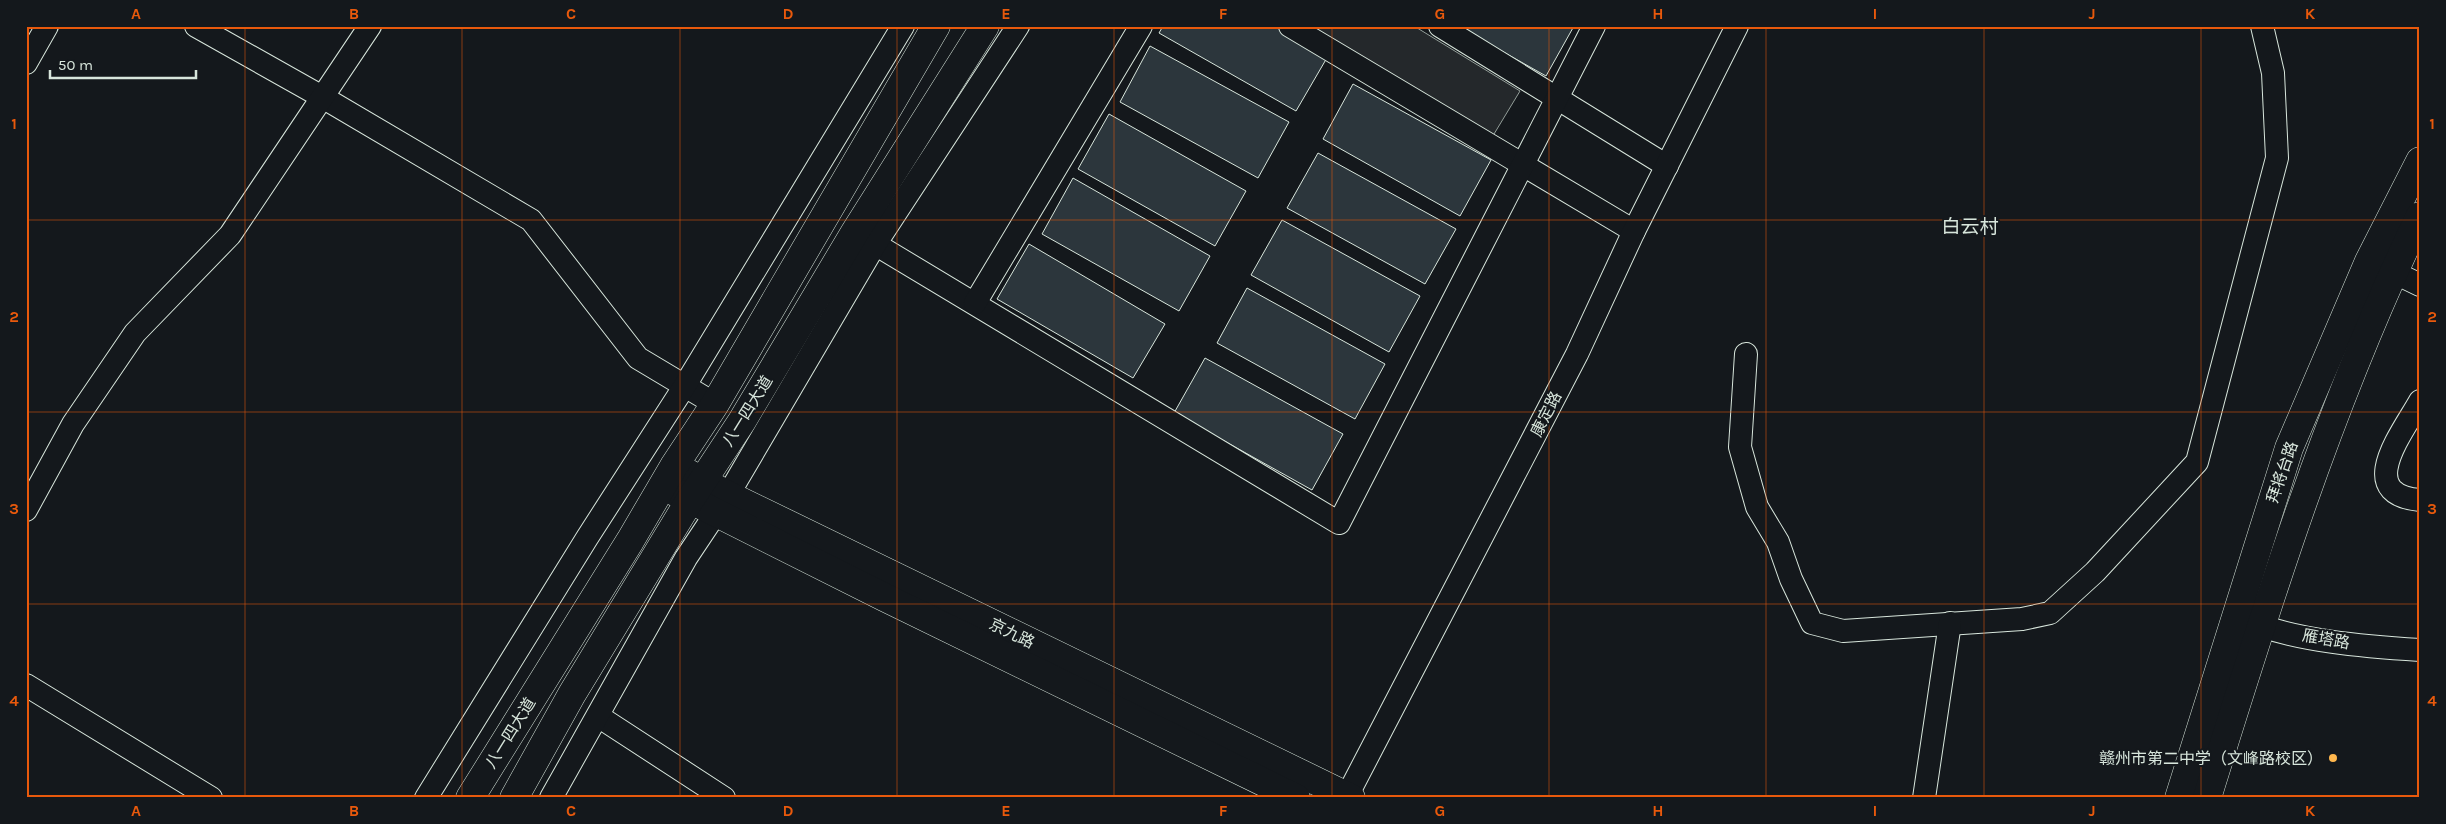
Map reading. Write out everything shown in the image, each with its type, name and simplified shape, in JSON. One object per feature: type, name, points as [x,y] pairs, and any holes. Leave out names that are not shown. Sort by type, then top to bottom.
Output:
[{"type":"main road","name":"八一四大道","points":[[470,798],[630,541],[668,475],[715,404],[936,26]]},
{"type":"main road","name":"八一四大道","points":[[514,798],[572,694],[696,491],[865,238],[985,26]]},
{"type":"main road","name":"拜将台路","points":[[2179,798],[2248,620],[2317,462],[2393,272],[2408,232],[2420,161]]},
{"type":"main road","name":"拜将台路","points":[[2207,798],[2288,448],[2369,261],[2408,232]]},
{"type":"main road","name":"京九路","points":[[668,475],[1296,798]]},
{"type":"main road","name":"京九路","points":[[722,504],[1348,797]]},
{"type":"street","points":[[26,63],[47,26]]},
{"type":"street","points":[[196,26],[324,98],[531,220],[638,358],[715,404]]},
{"type":"street","points":[[26,510],[73,424],[135,333],[230,235],[324,98],[370,26]]},
{"type":"street","points":[[426,798],[587,538],[684,387],[903,26]]},
{"type":"street","points":[[550,798],[686,558],[722,504],[865,238],[1018,26]]},
{"type":"street","points":[[975,303],[1141,26]]},
{"type":"street","points":[[1290,26],[1634,231]]},
{"type":"street","points":[[1440,26],[1667,166]]},
{"type":"street","points":[[865,238],[1339,523],[1594,26]]},
{"type":"street","name":"康定路","points":[[1348,797],[1577,354],[1634,231],[1737,26]]},
{"type":"street","points":[[1746,354],[1740,447],[1757,507],[1778,542],[1791,579],[1812,623],[1843,631],[2022,619],[2050,613],[2096,572],[2197,462],[2277,158],[2272,73],[2262,26]]},
{"type":"street","points":[[2369,261],[2420,285]]},
{"type":"street","points":[[2420,401],[2388,460],[2385,476],[2387,484],[2396,495],[2410,500],[2420,500]]},
{"type":"street","name":"雁塔路","points":[[2248,620],[2328,640],[2384,648],[2420,650]]},
{"type":"street","points":[[1924,798],[1950,623]]},
{"type":"street","points":[[26,685],[211,798]]},
{"type":"street","points":[[598,716],[724,798]]},
{"type":"shaded area","points":[[1306,26],[1414,26],[1520,91],[1491,139]]},
{"type":"building","points":[[1163,26],[1276,26],[1328,56],[1296,111],[1159,33]]},
{"type":"building","points":[[1457,26],[1574,26],[1546,76]]},
{"type":"building","points":[[1150,46],[1289,122],[1258,178],[1120,102]]},
{"type":"building","points":[[1353,84],[1491,160],[1460,216],[1323,139]]},
{"type":"building","points":[[1109,114],[1246,191],[1215,246],[1078,169]]},
{"type":"building","points":[[1318,153],[1456,229],[1425,284],[1287,208]]},
{"type":"building","points":[[1073,178],[1210,256],[1179,311],[1042,234]]},
{"type":"building","points":[[1282,220],[1420,296],[1389,352],[1251,275]]},
{"type":"building","points":[[1029,244],[1165,324],[1133,378],[997,299]]},
{"type":"building","points":[[1247,288],[1385,364],[1355,419],[1217,343]]},
{"type":"building","points":[[1205,358],[1343,434],[1312,490],[1174,413]]},
{"type":"place","name":"赣州市第二中学（文峰路校区）","points":[[2333,758]]},
{"type":"district","name":"白云村","points":[[1970,227]]}]
